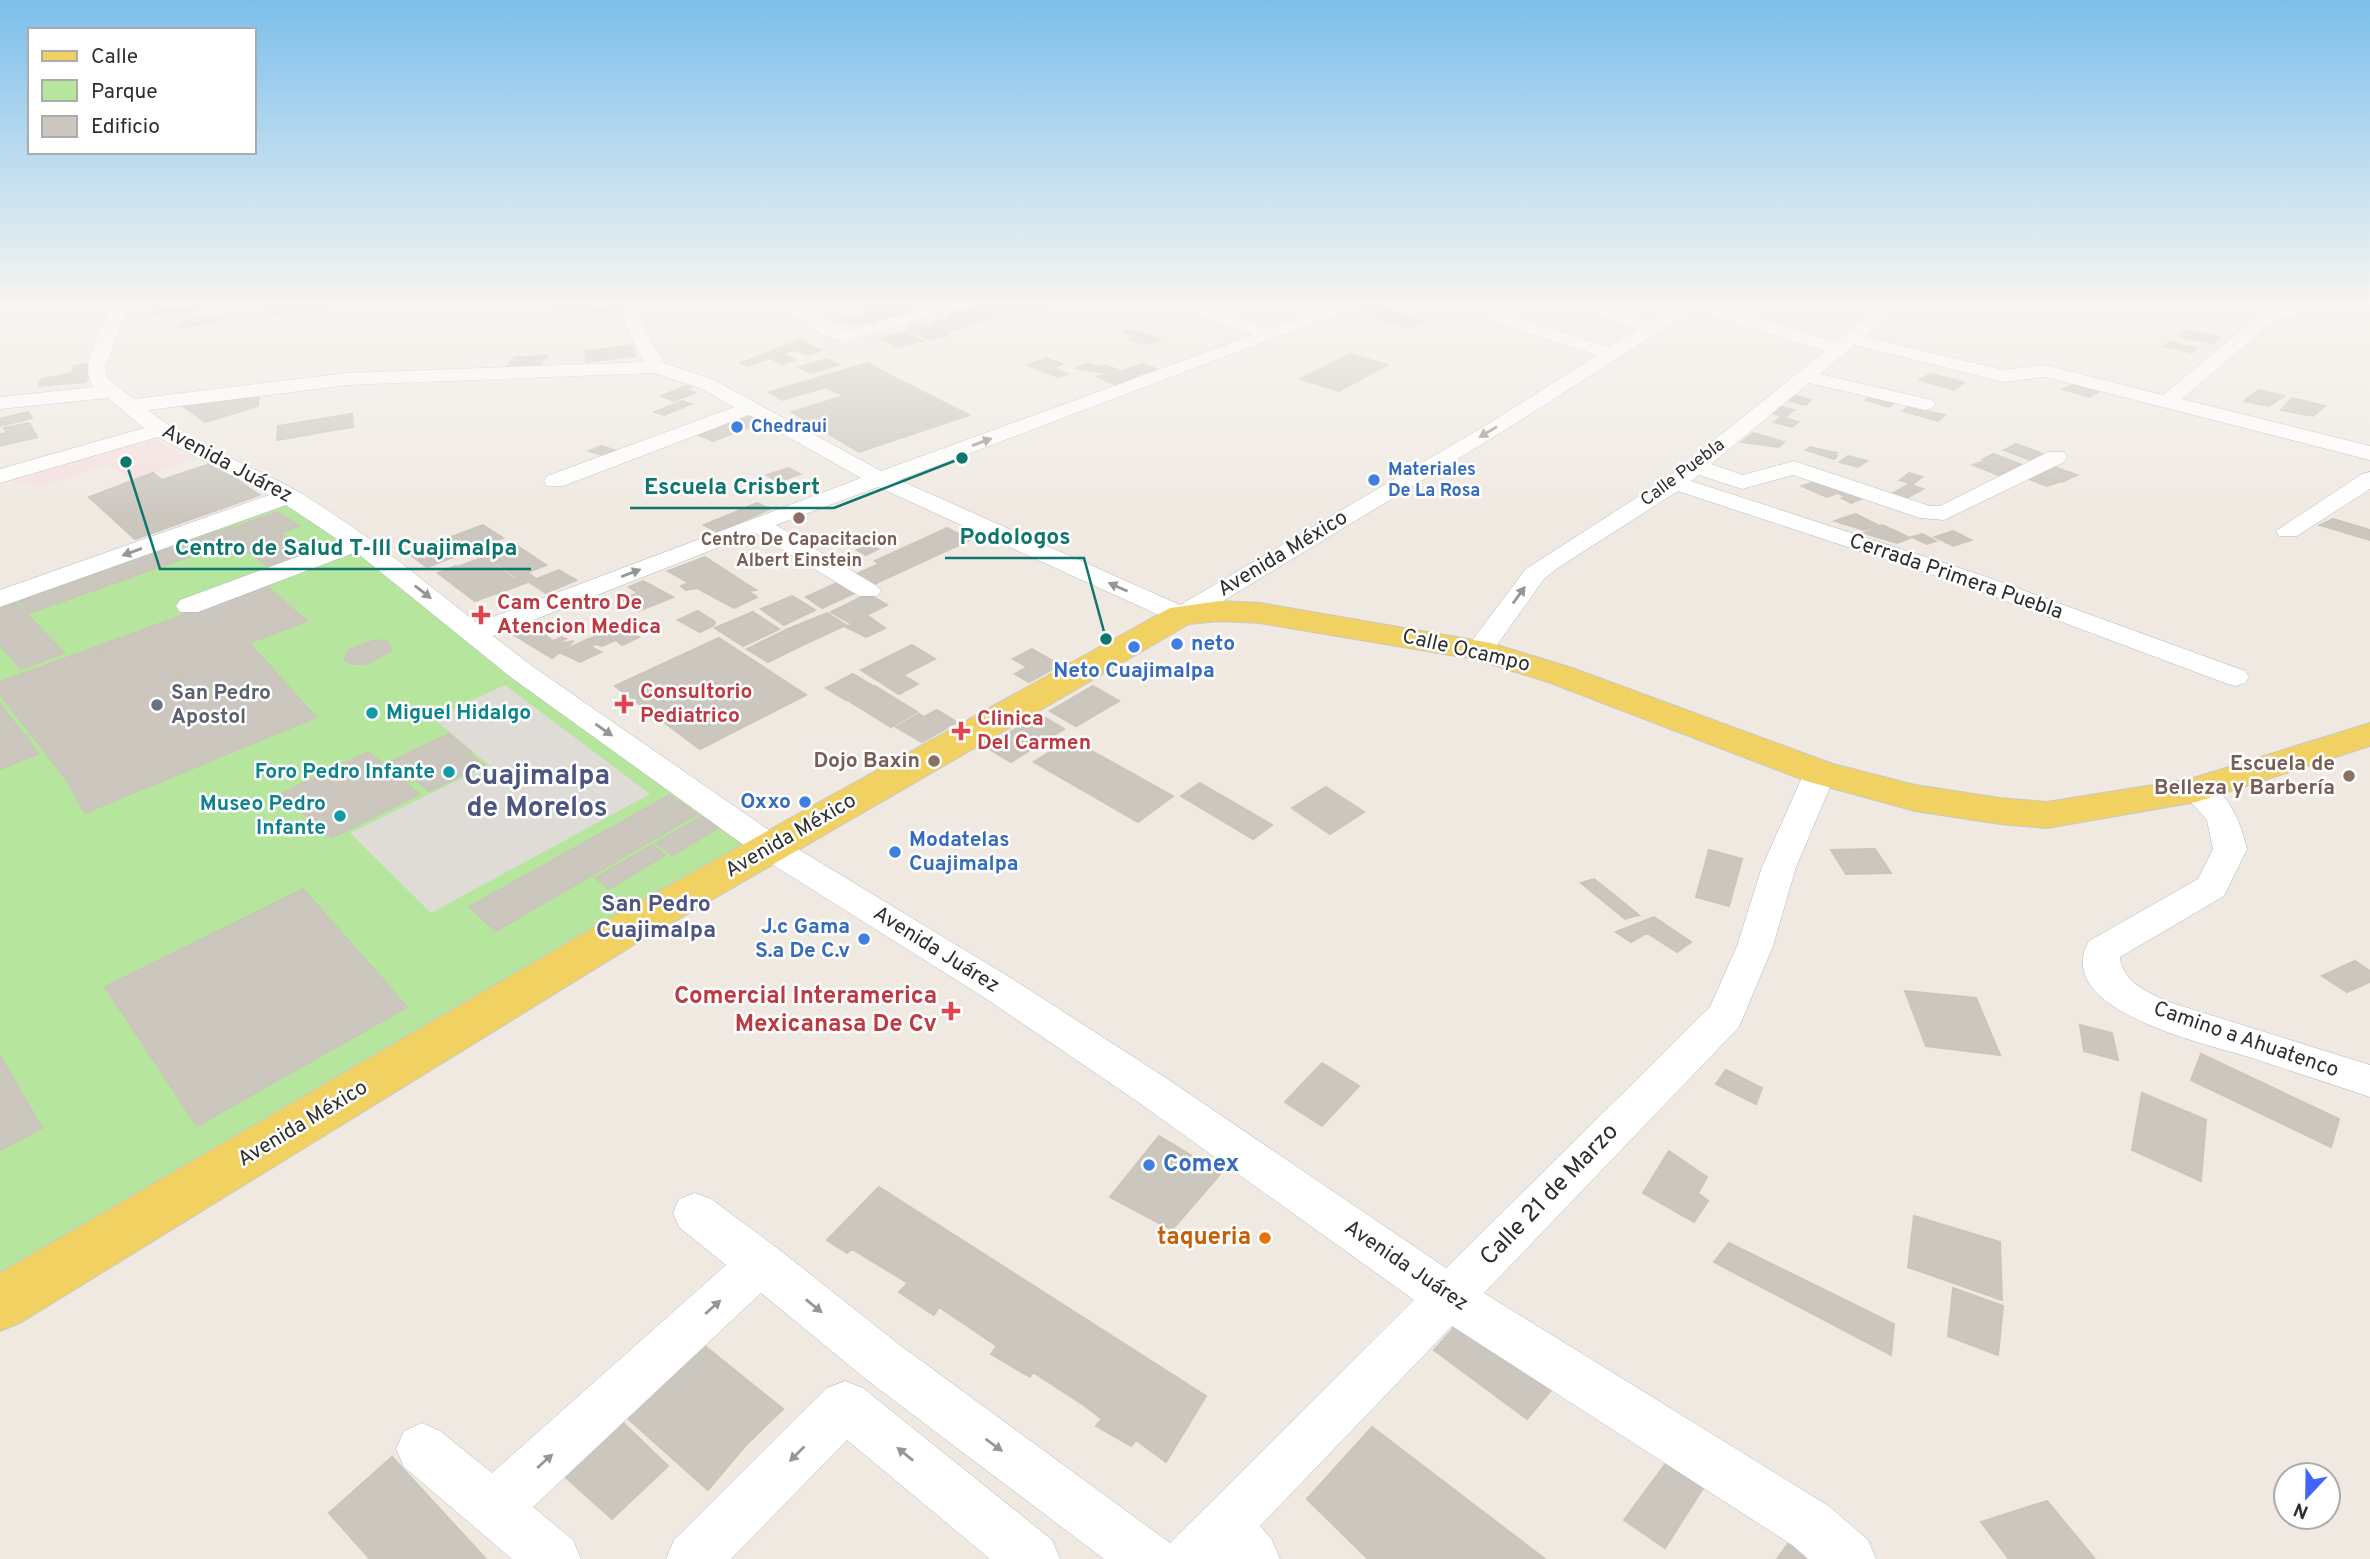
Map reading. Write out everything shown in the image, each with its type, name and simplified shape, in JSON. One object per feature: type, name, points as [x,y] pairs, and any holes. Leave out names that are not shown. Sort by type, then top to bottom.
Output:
[{"type":"main road","name":"Calle Ocampo","points":[[1181,615],[1220,611],[1260,614],[1479,650],[1560,675],[1821,773],[1915,798],[2047,815],[2196,790],[2370,734]]},
{"type":"main road","name":"Avenida México","points":[[0,1304],[621,932],[1181,615]]},
{"type":"street","points":[[97,375],[109,392]]},
{"type":"street","points":[[129,405],[347,379],[456,375]]},
{"type":"street","points":[[683,375],[752,407],[881,480],[1181,615]]},
{"type":"street","points":[[476,633],[757,524],[1163,375]]},
{"type":"street","name":"Avenida México","points":[[1181,615],[1495,428],[1575,375]]},
{"type":"street","name":"Calle Puebla","points":[[1479,650],[1535,574],[1675,483],[1809,375]]},
{"type":"street","points":[[2060,375],[2370,453]]},
{"type":"street","points":[[2168,401],[2199,375]]},
{"type":"street","points":[[1806,377],[1925,404]]},
{"type":"street","points":[[0,403],[109,392]]},
{"type":"street","name":"Avenida Juárez","points":[[109,392],[160,430],[288,495],[359,542],[522,672],[771,848],[998,988],[1152,1090],[1450,1298],[1811,1526],[1849,1559]]},
{"type":"street","points":[[555,481],[752,407]]},
{"type":"street","points":[[0,476],[160,430]]},
{"type":"street","points":[[1695,466],[1742,482],[1794,468],[1920,510],[1944,513],[2056,457]]},
{"type":"street","points":[[2288,531],[2370,479]]},
{"type":"street","name":"Cerrada Primera Puebla","points":[[1675,483],[1975,580],[2235,677]]},
{"type":"street","points":[[0,599],[288,495]]},
{"type":"street","points":[[757,524],[867,591]]},
{"type":"street","points":[[189,606],[359,542]]},
{"type":"street","name":"Calle 21 de Marzo","points":[[1223,1549],[1450,1298],[1725,1016],[1755,946],[1779,867],[1821,773]]},
{"type":"street","name":"Camino a Ahuatenco","points":[[2196,790],[2223,817],[2230,849],[2217,877],[2212,887],[2102,950],[2099,962],[2105,974],[2120,991],[2134,1001],[2176,1019],[2370,1082]]},
{"type":"street","points":[[695,1213],[884,1363],[1149,1559]]},
{"type":"street","points":[[494,1507],[761,1263]]},
{"type":"street","points":[[693,1559],[845,1406],[1033,1559]]},
{"type":"street","points":[[422,1449],[554,1559]]},
{"type":"shaded area","points":[[145,436],[193,458],[134,479],[106,465],[46,486],[9,482]]},
{"type":"shaded area","points":[[505,685],[650,794],[431,913],[350,833],[489,765],[433,718]]},
{"type":"green space","points":[[279,499],[384,570],[771,848],[0,1295],[0,604]]},
{"type":"building","points":[[63,375],[89,375],[86,382],[39,386],[41,379]]},
{"type":"building","points":[[828,375],[891,376],[835,392],[826,387],[782,400],[769,392]]},
{"type":"building","points":[[1131,375],[1137,377],[1116,385],[1098,377]]},
{"type":"building","points":[[1308,375],[1369,375],[1339,391],[1300,379]]},
{"type":"building","points":[[1933,375],[1964,383],[1954,390],[1920,380]]},
{"type":"building","points":[[891,376],[969,415],[859,452],[792,412],[844,396],[837,392]]},
{"type":"building","points":[[2076,383],[2104,389],[2089,397],[2063,389]]},
{"type":"building","points":[[686,386],[690,388],[686,389],[695,393],[673,401],[661,396]]},
{"type":"building","points":[[2259,390],[2284,396],[2269,406],[2244,401]]},
{"type":"building","points":[[259,393],[258,406],[205,422],[182,405]]},
{"type":"building","points":[[1792,395],[1811,400],[1806,405],[1787,400]]},
{"type":"building","points":[[1872,396],[1895,402],[1889,407],[1866,400]]},
{"type":"building","points":[[2292,398],[2325,406],[2313,416],[2281,410]]},
{"type":"building","points":[[682,401],[691,404],[664,415],[655,412]]},
{"type":"building","points":[[1781,407],[1794,410],[1785,417],[1772,413]]},
{"type":"building","points":[[1909,407],[1945,415],[1938,421],[1903,411]]},
{"type":"building","points":[[28,412],[32,418],[0,426],[0,419]]},
{"type":"building","points":[[352,414],[353,427],[277,440],[278,426]]},
{"type":"building","points":[[752,415],[765,421],[713,441],[699,435]]},
{"type":"building","points":[[1781,417],[1798,422],[1792,427],[1774,422]]},
{"type":"building","points":[[29,423],[37,437],[0,446],[0,434],[7,433],[4,428]]},
{"type":"building","points":[[1753,433],[1784,442],[1779,447],[1742,442]]},
{"type":"building","points":[[2016,444],[2046,455],[2033,461],[2004,450]]},
{"type":"building","points":[[601,446],[620,452],[609,457],[589,451]]},
{"type":"building","points":[[1810,447],[1837,453],[1837,456],[1834,459],[1806,450]]},
{"type":"building","points":[[1993,454],[2022,465],[2012,470],[1983,459]]},
{"type":"building","points":[[1848,456],[1867,461],[1858,467],[1840,462]]},
{"type":"building","points":[[1984,461],[2012,471],[2001,476],[1973,465]]},
{"type":"building","points":[[213,463],[259,495],[135,539],[89,497],[153,473],[162,480]]},
{"type":"building","points":[[2054,467],[2077,475],[2062,482],[2039,473]]},
{"type":"building","points":[[788,468],[800,474],[778,482],[767,475]]},
{"type":"building","points":[[1909,473],[1922,477],[1913,484],[1900,480]]},
{"type":"building","points":[[2040,475],[2059,482],[2047,486],[2029,479]]},
{"type":"building","points":[[1819,480],[1843,491],[1827,497],[1802,486]]},
{"type":"building","points":[[1909,484],[1923,489],[1903,500],[1890,495]]},
{"type":"building","points":[[1849,491],[1864,498],[1851,503],[1840,494]]},
{"type":"building","points":[[757,503],[770,509],[717,532],[704,525]]},
{"type":"building","points":[[278,512],[299,526],[242,546],[236,541],[251,536],[238,526]]},
{"type":"building","points":[[1855,514],[1878,525],[1864,530],[1835,521]]},
{"type":"building","points":[[2333,519],[2370,530],[2370,540],[2320,525]]},
{"type":"building","points":[[483,525],[503,538],[427,567],[408,553]]},
{"type":"building","points":[[1882,525],[1910,538],[1897,543],[1864,533]]},
{"type":"building","points":[[234,526],[247,536],[29,613],[19,601]]},
{"type":"building","points":[[947,528],[970,540],[870,586],[852,576],[879,564],[875,561]]},
{"type":"building","points":[[1953,531],[1971,540],[1953,546],[1935,537]]},
{"type":"building","points":[[281,533],[306,552],[268,566],[242,547]]},
{"type":"building","points":[[1922,534],[1936,541],[1927,544],[1912,537]]},
{"type":"building","points":[[870,544],[878,549],[866,555],[857,550]]},
{"type":"building","points":[[516,545],[546,565],[516,577],[496,563],[469,573],[460,566]]},
{"type":"building","points":[[705,557],[756,590],[748,591],[757,597],[734,608],[697,588],[686,590],[681,586],[689,583],[668,571]]},
{"type":"building","points":[[495,565],[514,579],[528,573],[536,579],[496,594],[470,574]]},
{"type":"building","points":[[456,566],[494,594],[475,601],[438,573]]},
{"type":"building","points":[[559,570],[576,580],[546,593],[529,582]]},
{"type":"building","points":[[643,581],[673,597],[638,611],[622,600],[638,593],[629,587]]},
{"type":"building","points":[[839,582],[857,592],[822,608],[806,597]]},
{"type":"building","name":"San Pedro Apostol","points":[[265,585],[307,621],[249,643],[316,717],[85,813],[66,779],[0,694],[0,682]]},
{"type":"building","points":[[261,588],[304,621],[248,643],[239,635],[206,647],[191,642],[169,623]]},
{"type":"building","points":[[868,594],[887,605],[850,623],[831,612]]},
{"type":"building","points":[[792,596],[815,610],[784,625],[761,609]]},
{"type":"building","points":[[16,603],[64,653],[21,669],[0,645],[0,608]]},
{"type":"building","points":[[698,611],[715,622],[714,625],[700,632],[678,620]]},
{"type":"building","points":[[753,612],[779,629],[743,646],[715,628]]},
{"type":"building","points":[[827,613],[846,625],[809,642],[788,629]]},
{"type":"building","points":[[868,616],[885,628],[866,637],[846,627]]},
{"type":"building","points":[[529,622],[553,641],[562,637],[566,639],[557,643],[559,644],[574,641],[552,658],[509,632]]},
{"type":"building","points":[[160,624],[171,633],[147,641],[138,632]]},
{"type":"building","points":[[621,625],[639,637],[622,645],[616,640],[602,646],[595,644],[591,647],[601,652],[580,662],[559,652]]},
{"type":"building","points":[[788,629],[809,642],[768,662],[747,649]]},
{"type":"building","points":[[176,631],[189,643],[157,655],[184,682],[140,700],[113,671],[73,686],[63,674],[105,658],[96,648],[137,633],[146,642]]},
{"type":"building","points":[[238,636],[257,655],[186,682],[178,673],[217,658],[207,647]]},
{"type":"building","points":[[719,638],[806,695],[700,749],[615,686]]},
{"type":"building","points":[[376,640],[388,642],[392,651],[366,664],[351,664],[344,659],[350,649]]},
{"type":"building","points":[[912,645],[935,659],[903,675],[918,684],[899,694],[861,670]]},
{"type":"building","points":[[1032,649],[1060,665],[1029,682],[1015,674],[1027,667],[1013,659]]},
{"type":"building","points":[[94,650],[102,659],[58,674],[91,715],[39,735],[0,683]]},
{"type":"building","points":[[853,674],[873,686],[846,700],[826,688]]},
{"type":"building","points":[[875,686],[917,712],[891,727],[849,701]]},
{"type":"building","points":[[1093,686],[1119,701],[1076,726],[1050,711]]},
{"type":"building","points":[[0,704],[23,734],[0,743]]},
{"type":"building","points":[[937,710],[957,722],[922,742],[896,727],[919,714],[924,717]]},
{"type":"building","points":[[1039,714],[1064,729],[1011,762],[986,747]]},
{"type":"building","points":[[86,719],[89,724],[86,735],[49,754],[37,737]]},
{"type":"building","points":[[449,734],[470,751],[407,782],[386,764]]},
{"type":"building","points":[[26,735],[38,754],[0,769],[0,745]]},
{"type":"building","points":[[1070,739],[1173,796],[1138,822],[1034,762]]},
{"type":"building","name":"Museo Pedro Infante","points":[[368,752],[419,794],[331,838],[281,794]]},
{"type":"building","name":"Foro Pedro Infante","points":[[469,753],[483,765],[429,791],[415,780]]},
{"type":"building","points":[[1200,783],[1272,825],[1253,839],[1181,796]]},
{"type":"building","points":[[1326,787],[1364,812],[1330,834],[1292,808]]},
{"type":"building","points":[[670,795],[697,814],[496,931],[469,907]]},
{"type":"building","points":[[703,816],[719,827],[673,855],[656,843]]},
{"type":"building","points":[[652,845],[665,855],[609,889],[596,878]]},
{"type":"building","points":[[1875,849],[1891,873],[1846,874],[1831,850]]},
{"type":"building","points":[[1709,850],[1742,859],[1729,906],[1696,897]]},
{"type":"building","points":[[1594,879],[1639,915],[1625,919],[1581,883]]},
{"type":"building","points":[[303,889],[407,1007],[197,1126],[105,987]]},
{"type":"building","points":[[1654,917],[1691,942],[1677,952],[1647,933],[1631,942],[1616,932]]},
{"type":"building","points":[[2355,961],[2370,971],[2370,982],[2347,992],[2322,976]]},
{"type":"building","points":[[1905,991],[1976,998],[2000,1055],[1926,1046]]},
{"type":"building","points":[[2080,1025],[2112,1033],[2118,1060],[2084,1051]]},
{"type":"building","points":[[2201,1054],[2339,1119],[2331,1147],[2191,1080]]},
{"type":"building","points":[[0,1056],[42,1128],[0,1150]]},
{"type":"building","points":[[0,1056],[42,1128],[0,1150]]},
{"type":"building","points":[[1322,1063],[1359,1086],[1322,1126],[1285,1102]]},
{"type":"building","points":[[1726,1070],[1762,1088],[1756,1104],[1716,1084]]},
{"type":"building","points":[[2142,1093],[2206,1120],[2201,1181],[2132,1150]]},
{"type":"building","points":[[1159,1136],[1221,1173],[1172,1230],[1110,1197]]},
{"type":"building","points":[[1669,1151],[1707,1177],[1698,1193],[1708,1201],[1694,1222],[1643,1193]]},
{"type":"building","points":[[879,1187],[1206,1396],[1166,1462],[1136,1440],[1131,1446],[1096,1426],[1102,1419],[1085,1406],[1033,1372],[1030,1377],[991,1354],[997,1346],[939,1307],[934,1315],[899,1292],[908,1283],[852,1249],[847,1253],[827,1240]]},
{"type":"building","points":[[1914,1216],[2000,1242],[2002,1300],[1908,1267]]},
{"type":"building","points":[[1729,1243],[1894,1324],[1891,1355],[1714,1262]]},
{"type":"building","points":[[1953,1288],[2003,1306],[1998,1355],[1948,1336]]},
{"type":"building","points":[[1465,1315],[1559,1381],[1527,1419],[1434,1350]]},
{"type":"building","points":[[700,1342],[783,1409],[745,1446],[708,1490],[624,1415]]},
{"type":"building","points":[[615,1415],[668,1466],[612,1519],[564,1476]]},
{"type":"building","points":[[1372,1427],[1545,1559],[1368,1559],[1307,1499]]},
{"type":"building","points":[[392,1457],[486,1559],[370,1559],[329,1513]]},
{"type":"building","points":[[1669,1459],[1707,1482],[1665,1548],[1624,1520]]},
{"type":"building","points":[[2047,1501],[2095,1559],[2009,1559],[1981,1522]]},
{"type":"building","points":[[1796,1533],[1826,1559],[1777,1559]]},
{"type":"place","name":"Chedraui","points":[[737,427]]},
{"type":"place","name":"Escuela Crisbert","points":[[962,458]]},
{"type":"place","name":"Centro de Salud T-lll Cuajimalpa","points":[[126,462]]},
{"type":"place","name":"Materiales De La Rosa","points":[[1374,480]]},
{"type":"place","name":"Centro De Capacitacion Albert Einstein","points":[[799,518]]},
{"type":"place","name":"Cam Centro De Atencion Medica","points":[[481,615]]},
{"type":"place","name":"Podologos","points":[[1106,639]]},
{"type":"place","name":"neto","points":[[1177,644]]},
{"type":"place","name":"Neto Cuajimalpa","points":[[1134,647]]},
{"type":"place","name":"Consultorio Pediatrico","points":[[624,704]]},
{"type":"place","name":"San Pedro Apostol","points":[[157,705]]},
{"type":"place","name":"Miguel Hidalgo","points":[[372,713]]},
{"type":"place","name":"Clinica Del Carmen","points":[[961,731]]},
{"type":"place","name":"Dojo Baxin","points":[[934,761]]},
{"type":"place","name":"Foro Pedro Infante","points":[[449,772]]},
{"type":"place","name":"Escuela de Belleza y Barbería","points":[[2349,776]]},
{"type":"place","name":"Oxxo","points":[[805,802]]},
{"type":"place","name":"Museo Pedro Infante","points":[[340,816]]},
{"type":"place","name":"Modatelas Cuajimalpa","points":[[895,852]]},
{"type":"place","name":"J.c Gama S.a De C.v","points":[[864,939]]},
{"type":"place","name":"Comercial Interamerica Mexicanasa De Cv","points":[[951,1011]]},
{"type":"place","name":"Comex","points":[[1149,1165]]},
{"type":"place","name":"taqueria","points":[[1265,1238]]},
{"type":"district","name":"Cuajimalpa de Morelos","points":[[537,793]]},
{"type":"district","name":"San Pedro Cuajimalpa","points":[[656,918]]}]
